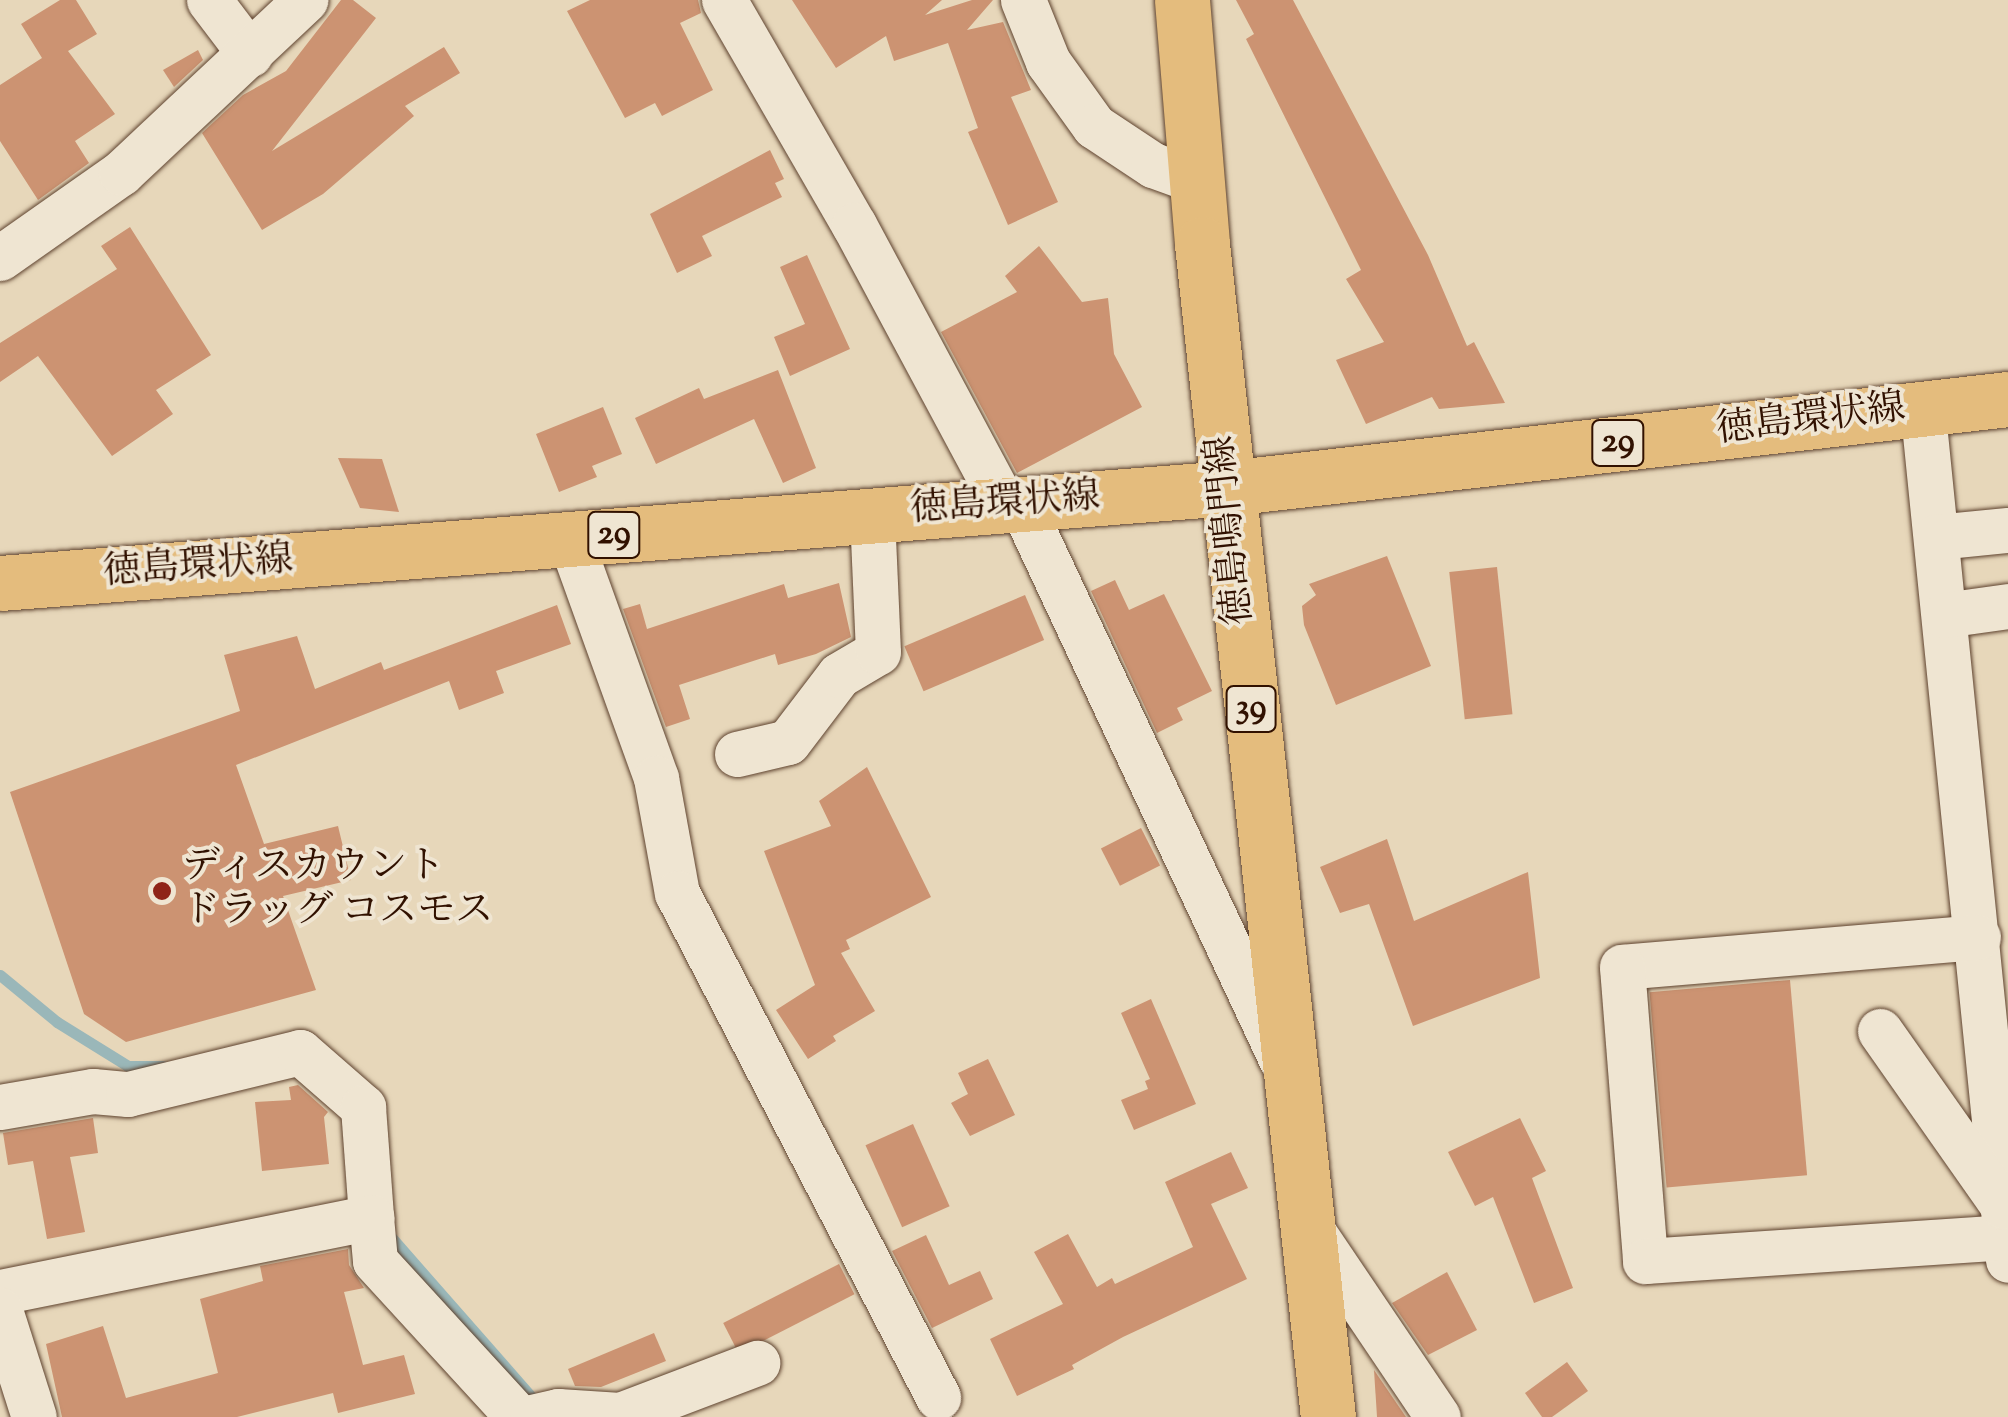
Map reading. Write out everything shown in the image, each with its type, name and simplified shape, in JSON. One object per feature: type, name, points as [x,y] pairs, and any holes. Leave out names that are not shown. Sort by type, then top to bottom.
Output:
[{"type":"main road","name":"徳島鳴門線","points":[[1182,0],[1228,488],[1328,1417]]},
{"type":"main road","name":"徳島環状線","points":[[0,583],[1228,488],[2008,399]]},
{"type":"street","points":[[209,0],[250,54]]},
{"type":"street","points":[[0,258],[121,173],[304,0]]},
{"type":"street","points":[[724,0],[1012,505],[1292,1081]]},
{"type":"street","points":[[1023,0],[1048,62],[1094,126],[1153,165],[1197,181]]},
{"type":"street","points":[[1924,424],[2008,1260]]},
{"type":"street","points":[[738,754],[788,742],[839,676],[878,652],[872,515]]},
{"type":"street","points":[[1936,538],[2008,530]]},
{"type":"street","points":[[570,539],[656,778],[677,894],[938,1397]]},
{"type":"street","points":[[1944,615],[2008,606]]},
{"type":"street","points":[[1978,937],[1622,967],[1645,1261],[2005,1223]]},
{"type":"street","points":[[1880,1032],[2005,1223]]},
{"type":"street","points":[[0,1107],[93,1090],[128,1094],[252,1067],[300,1052],[363,1107],[375,1261],[433,1299],[536,1415],[620,1415],[756,1363]]},
{"type":"street","points":[[0,1292],[371,1217]]},
{"type":"street","points":[[1307,1223],[1438,1417]]},
{"type":"street","points":[[0,1310],[34,1417]]},
{"type":"building","points":[[60,0],[76,0],[97,34],[68,51],[115,114],[75,141],[89,163],[38,200],[0,141],[0,85],[42,58],[21,24]]},
{"type":"building","points":[[341,0],[353,0],[376,18],[272,151],[444,47],[460,73],[405,106],[414,116],[323,194],[262,230],[202,133],[243,95],[286,71]]},
{"type":"building","points":[[590,0],[698,0],[701,13],[680,23],[713,90],[662,116],[655,103],[625,118],[567,11]]},
{"type":"building","points":[[792,0],[942,0],[925,15],[972,0],[993,0],[967,30],[1003,22],[1031,90],[1011,97],[1058,202],[1008,225],[968,132],[978,128],[948,43],[894,61],[886,36],[836,68]]},
{"type":"building","points":[[1236,0],[1293,0],[1428,255],[1467,346],[1474,342],[1505,403],[1439,409],[1432,397],[1366,424],[1336,360],[1384,342],[1346,279],[1361,270],[1246,39],[1254,34]]},
{"type":"building","points":[[198,50],[203,60],[174,87],[163,70]]},
{"type":"building","points":[[770,150],[784,179],[775,183],[782,197],[702,236],[712,256],[677,273],[650,214]]},
{"type":"building","points":[[130,227],[211,355],[156,390],[173,414],[112,456],[38,356],[0,382],[0,343],[117,269],[101,246]]},
{"type":"building","points":[[1039,246],[1082,302],[1108,298],[1114,354],[1142,407],[1017,473],[941,332],[1017,292],[1005,276]]},
{"type":"building","points":[[807,255],[850,349],[790,376],[774,337],[805,324],[780,267]]},
{"type":"building","points":[[778,370],[816,468],[783,483],[754,419],[656,464],[635,418],[699,388],[704,399]]},
{"type":"building","points":[[603,407],[622,454],[592,466],[597,477],[559,492],[536,434]]},
{"type":"building","points":[[338,458],[382,459],[399,512],[360,508]]},
{"type":"building","points":[[1387,556],[1431,666],[1336,705],[1304,625],[1302,606],[1316,595],[1309,584]]},
{"type":"building","points":[[1497,567],[1512,714],[1465,719],[1449,572]]},
{"type":"building","points":[[1115,580],[1129,610],[1164,594],[1212,691],[1177,708],[1183,720],[1157,733],[1091,591]]},
{"type":"building","points":[[839,583],[851,637],[816,654],[778,665],[775,654],[679,685],[690,719],[666,727],[623,609],[640,604],[647,629],[784,584],[788,598]]},
{"type":"building","points":[[1025,595],[1044,640],[924,691],[904,646]]},
{"type":"building","name":"ディスカウント ドラッグ コスモス","points":[[557,605],[571,644],[496,671],[504,693],[459,710],[449,681],[236,765],[264,844],[338,826],[351,880],[283,896],[316,990],[126,1042],[84,1014],[10,792],[240,711],[224,655],[297,636],[315,689],[381,662],[384,670]]},
{"type":"building","points":[[867,767],[931,897],[846,940],[850,949],[841,953],[875,1011],[833,1036],[836,1041],[808,1059],[776,1010],[815,985],[764,851],[831,826],[819,801]]},
{"type":"building","points":[[1141,828],[1160,865],[1120,886],[1101,848]]},
{"type":"building","points":[[1387,839],[1414,921],[1528,872],[1540,978],[1413,1026],[1369,904],[1340,913],[1320,867]]},
{"type":"building","points":[[1790,980],[1807,1175],[1667,1188],[1650,992]]},
{"type":"building","points":[[1151,999],[1196,1104],[1134,1130],[1121,1100],[1148,1089],[1145,1081],[1150,1079],[1121,1013]]},
{"type":"building","points":[[988,1059],[1015,1115],[970,1136],[951,1103],[968,1094],[958,1073]]},
{"type":"building","points":[[298,1085],[328,1112],[324,1117],[329,1164],[262,1171],[255,1102],[291,1100],[289,1087]]},
{"type":"building","points":[[93,1118],[98,1153],[70,1157],[85,1232],[47,1239],[33,1161],[8,1165],[3,1133]]},
{"type":"building","points":[[1520,1118],[1546,1171],[1532,1178],[1573,1288],[1534,1303],[1493,1197],[1475,1206],[1448,1152]]},
{"type":"building","points":[[913,1124],[950,1206],[902,1227],[865,1145]]},
{"type":"building","points":[[1231,1152],[1248,1188],[1211,1204],[1247,1279],[1123,1337],[1072,1365],[1074,1369],[1017,1396],[990,1339],[1063,1304],[1034,1252],[1068,1234],[1097,1287],[1112,1278],[1115,1284],[1193,1247],[1165,1182]]},
{"type":"building","points":[[926,1235],[949,1285],[980,1271],[993,1299],[932,1328],[892,1251]]},
{"type":"building","points":[[348,1249],[349,1265],[364,1288],[344,1292],[363,1365],[404,1355],[415,1394],[338,1413],[333,1393],[237,1417],[62,1417],[46,1344],[103,1326],[126,1398],[218,1373],[200,1299],[263,1281],[260,1266]]},
{"type":"building","points":[[839,1264],[854,1294],[739,1353],[723,1323]]},
{"type":"building","points":[[1447,1272],[1477,1330],[1428,1355],[1392,1303]]},
{"type":"building","points":[[654,1333],[666,1361],[601,1387],[575,1386],[568,1369]]},
{"type":"building","points":[[1567,1362],[1588,1391],[1552,1417],[1542,1417],[1525,1393]]},
{"type":"building","points":[[1374,1370],[1406,1417],[1377,1417]]},
{"type":"waterway","points":[[0,975],[57,1022],[128,1066],[163,1066]]},
{"type":"waterway","points":[[391,1237],[537,1403]]},
{"type":"place","name":"ディスカウント ドラッグ コスモス","points":[[162,891]]}]
